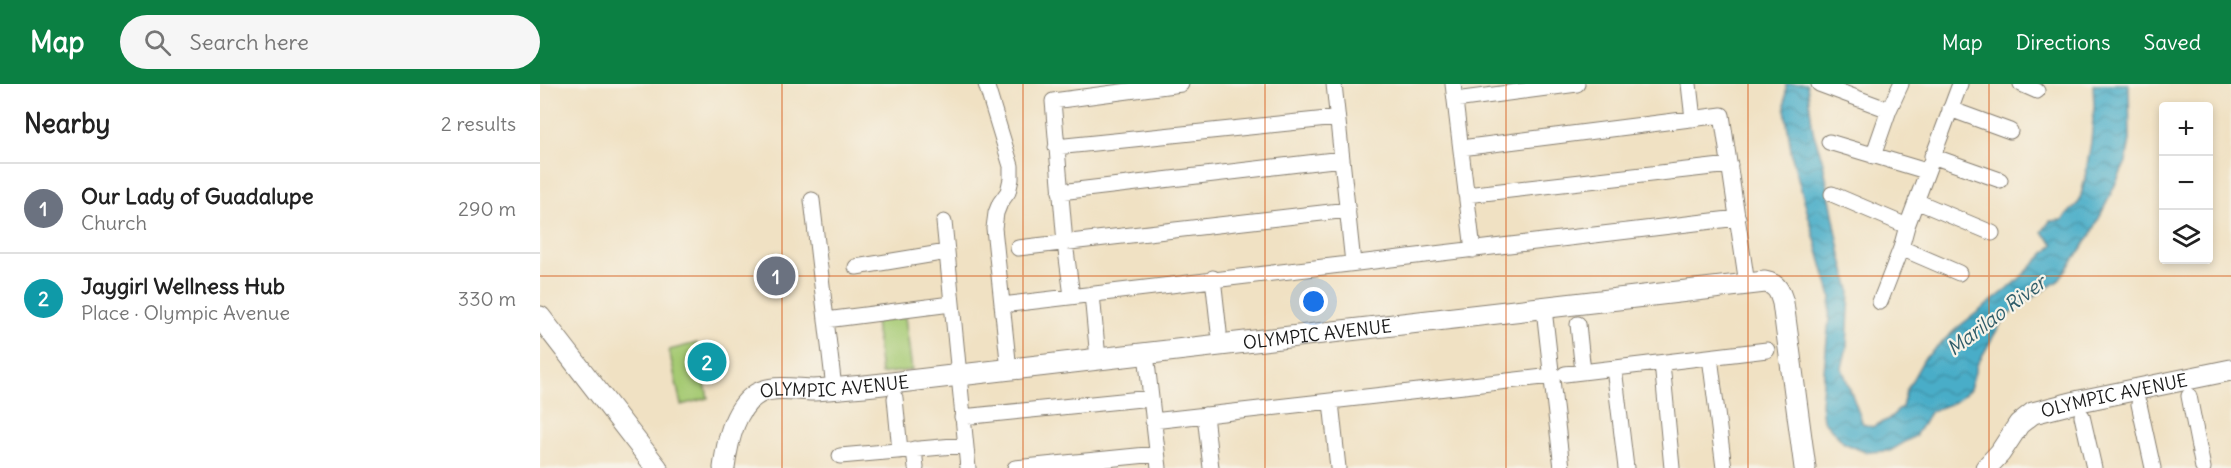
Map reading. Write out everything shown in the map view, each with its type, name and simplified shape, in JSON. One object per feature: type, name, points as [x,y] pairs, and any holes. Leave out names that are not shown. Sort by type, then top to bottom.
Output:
[{"type":"street","points":[[986,84],[1011,166],[1010,187],[996,213],[994,228],[1009,370]]},
{"type":"street","points":[[1072,296],[1060,192],[1053,101],[1182,84]]},
{"type":"street","points":[[1334,84],[1353,263]]},
{"type":"street","points":[[1473,249],[1454,92],[1576,84]]},
{"type":"street","points":[[1689,84],[1693,119]]},
{"type":"street","points":[[1819,84],[1889,110]]},
{"type":"street","points":[[1873,156],[1901,84]]},
{"type":"street","points":[[1880,302],[1959,84]]},
{"type":"street","points":[[2021,84],[2037,91]]},
{"type":"street","points":[[1950,109],[2010,131]]},
{"type":"street","points":[[1461,148],[1722,115],[1747,284]]},
{"type":"street","points":[[1056,147],[1336,118]]},
{"type":"street","points":[[1828,142],[1926,171]]},
{"type":"street","points":[[1932,156],[2000,180]]},
{"type":"street","points":[[1060,192],[1342,159]]},
{"type":"street","points":[[1466,195],[1730,165]]},
{"type":"street","points":[[1832,194],[1907,226]]},
{"type":"street","points":[[812,200],[834,388]]},
{"type":"street","points":[[1916,201],[1992,233]]},
{"type":"street","points":[[1018,248],[1348,210]]},
{"type":"street","points":[[1002,305],[1213,278],[1738,218]]},
{"type":"street","points":[[944,222],[968,468]]},
{"type":"street","points":[[1901,248],[1959,273]]},
{"type":"street","points":[[856,267],[947,252]]},
{"type":"street","points":[[1213,278],[1219,332]]},
{"type":"street","name":"OLYMPIC AVENUE","points":[[724,468],[733,427],[744,408],[755,395],[771,390],[834,388],[958,376],[1770,283],[1781,294],[1805,468]]},
{"type":"street","points":[[1092,294],[1097,348]]},
{"type":"street","points":[[826,320],[951,304]]},
{"type":"street","points":[[1544,309],[1558,375],[1562,468]]},
{"type":"street","points":[[540,317],[657,468]]},
{"type":"street","points":[[1578,324],[1583,372]]},
{"type":"street","points":[[1154,421],[1767,350]]},
{"type":"street","points":[[1015,468],[1158,461],[1146,354]]},
{"type":"street","points":[[1710,357],[1724,468]]},
{"type":"street","points":[[1662,363],[1672,468]]},
{"type":"street","points":[[1614,368],[1626,468]]},
{"type":"street","name":"OLYMPIC AVENUE","points":[[1986,468],[2000,453],[2019,424],[2033,413],[2231,370]]},
{"type":"street","points":[[2189,396],[2204,468]]},
{"type":"street","points":[[895,398],[907,450],[916,468]]},
{"type":"street","points":[[962,417],[1151,398]]},
{"type":"street","points":[[1331,402],[1338,468]]},
{"type":"street","points":[[2139,404],[2153,468]]},
{"type":"street","points":[[1205,415],[1211,468]]},
{"type":"street","points":[[2082,416],[2094,468]]},
{"type":"street","points":[[840,456],[868,461],[907,450],[965,445]]},
{"type":"green space","points":[[905,317],[912,370],[881,374],[875,321]]},
{"type":"green space","points":[[697,343],[708,398],[681,405],[669,350]]},
{"type":"water","name":"Marilao River","points":[[1786,84],[1807,84],[1813,131],[1823,162],[1850,290],[1847,346],[1842,368],[1863,424],[1872,427],[1887,420],[1902,407],[1906,391],[1924,359],[1957,328],[2015,283],[2054,244],[2042,232],[2050,221],[2062,220],[2079,202],[2084,183],[2091,142],[2093,84],[2129,84],[2130,140],[2126,162],[2091,235],[2058,281],[2016,308],[2000,325],[1977,365],[1970,389],[1955,402],[1931,411],[1915,436],[1890,451],[1865,452],[1844,443],[1823,420],[1821,404],[1831,297],[1792,157],[1785,109]]},
{"type":"place","name":"Our Lady of Guadalupe","points":[[776,276]]},
{"type":"place","name":"Jaygirl Wellness Hub","points":[[707,362]]}]
